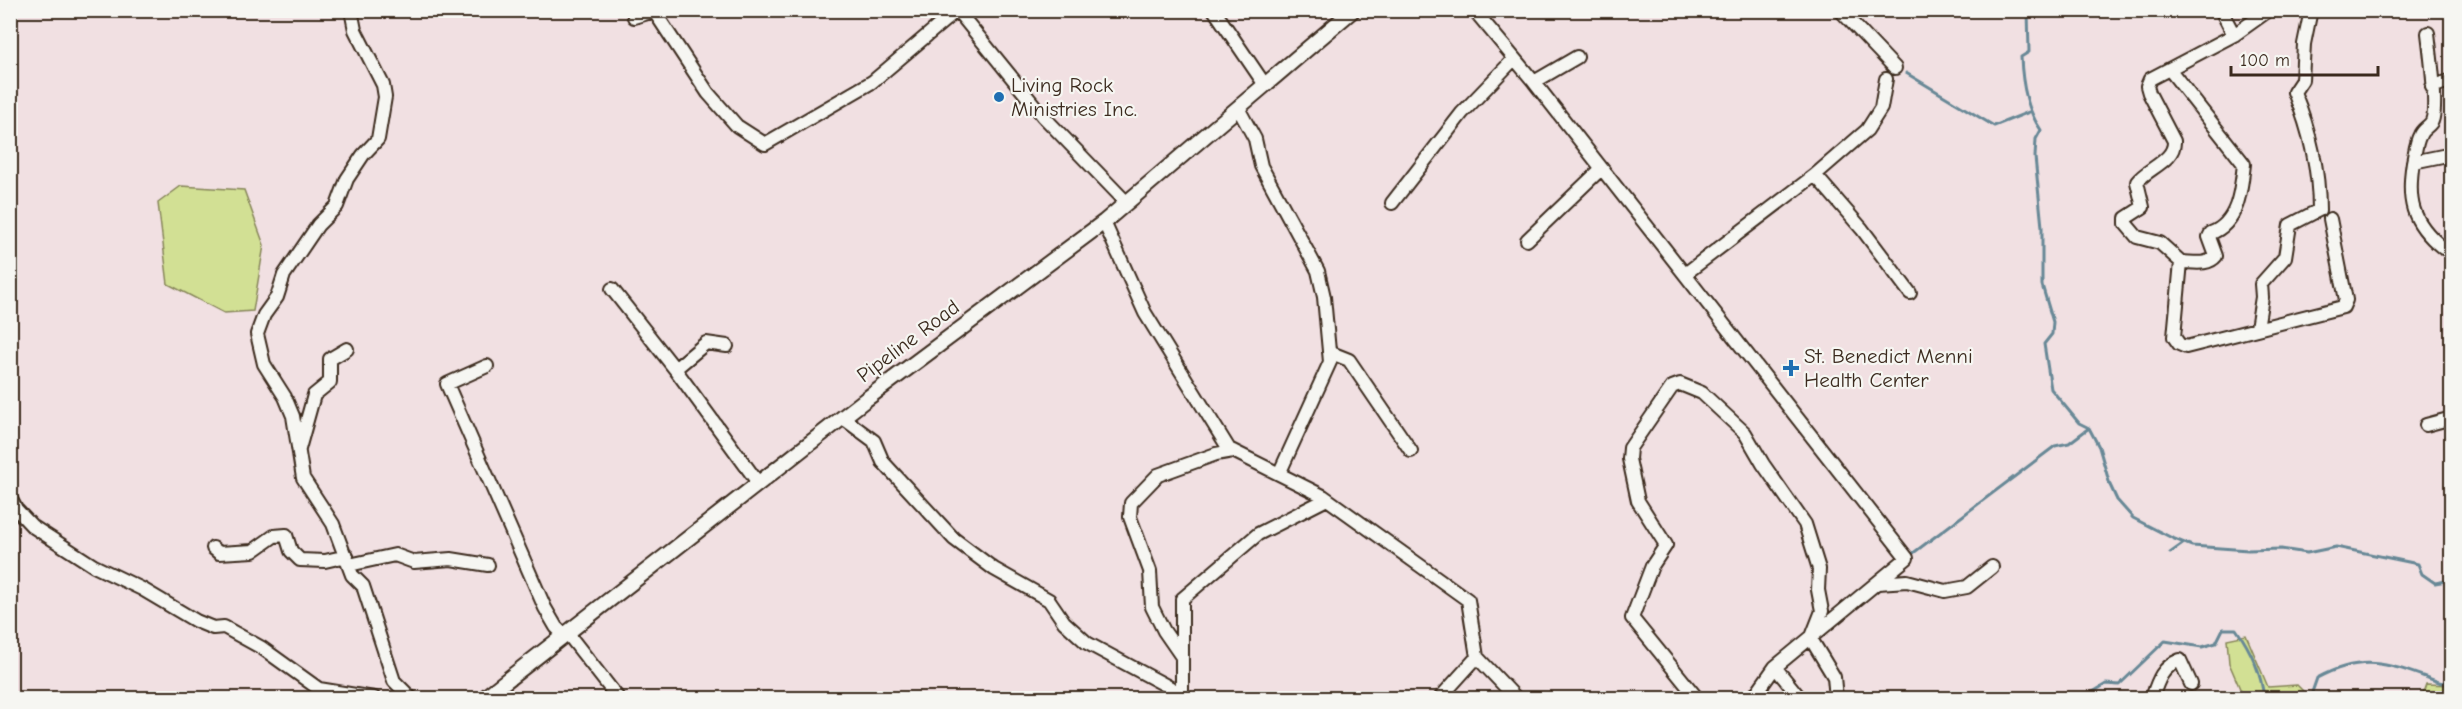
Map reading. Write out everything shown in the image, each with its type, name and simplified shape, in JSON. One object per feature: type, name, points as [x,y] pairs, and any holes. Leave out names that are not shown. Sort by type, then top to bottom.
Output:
[{"type":"street","points":[[351,10],[355,30],[383,85],[385,97],[378,139],[363,154],[347,179],[337,206],[318,225],[284,275],[277,297],[264,315],[256,334],[264,364],[285,397],[293,416],[303,478],[333,524],[352,575],[363,586],[394,681],[411,699]]},
{"type":"street","points":[[634,17],[654,11],[708,93],[737,126],[765,144],[872,82],[957,10],[1043,116],[1126,202]]},
{"type":"street","points":[[1214,10],[1265,85]]},
{"type":"street","name":"Pipeline Road","points":[[484,699],[665,555],[843,418],[1104,222],[1353,10]]},
{"type":"street","points":[[1474,10],[1534,82],[1907,558],[1774,667],[1753,699]]},
{"type":"street","points":[[1840,10],[1894,68]]},
{"type":"street","points":[[2222,10],[2234,35]]},
{"type":"street","points":[[2170,70],[2244,164],[2242,186],[2232,219],[2226,227],[2211,234],[2209,237],[2216,256],[2213,260],[2203,262],[2181,261],[2160,243],[2138,237],[2126,224],[2126,218],[2143,207],[2138,183],[2167,158],[2174,147],[2174,141],[2147,86],[2150,79],[2234,35],[2269,10]]},
{"type":"street","points":[[2257,327],[2262,297],[2261,284],[2285,257],[2290,225],[2319,210],[2314,162],[2304,116],[2294,92],[2302,80],[2304,44],[2311,10]]},
{"type":"street","points":[[2428,33],[2432,121],[2420,134],[2413,162],[2410,199],[2415,216],[2440,246],[2451,246]]},
{"type":"street","points":[[1534,82],[1577,57]]},
{"type":"street","points":[[1392,203],[1462,113],[1514,59]]},
{"type":"street","points":[[1685,274],[1846,150],[1876,119],[1886,79]]},
{"type":"street","points":[[2432,87],[2451,80]]},
{"type":"street","points":[[1238,108],[1255,139],[1261,166],[1318,271],[1329,352],[1330,362],[1279,474]]},
{"type":"street","points":[[2413,162],[2451,153]]},
{"type":"street","points":[[1527,240],[1600,169]]},
{"type":"street","points":[[1815,175],[1862,229],[1910,294]]},
{"type":"street","points":[[2181,261],[2174,338],[2186,347],[2257,327],[2332,312],[2343,307],[2346,294],[2330,219]]},
{"type":"street","points":[[1104,222],[1145,312],[1229,449],[1327,499],[1468,600],[1477,657],[1516,699]]},
{"type":"street","points":[[612,289],[675,369],[759,484]]},
{"type":"street","points":[[675,369],[706,343],[727,346]]},
{"type":"street","points":[[298,450],[314,395],[330,382],[330,359],[347,349]]},
{"type":"street","points":[[1329,352],[1349,360],[1411,451]]},
{"type":"street","points":[[487,366],[447,384],[545,608],[556,627],[567,635],[618,699]]},
{"type":"street","points":[[1697,699],[1632,618],[1652,566],[1666,545],[1638,501],[1633,486],[1630,448],[1672,387],[1680,384],[1689,385],[1702,393],[1745,433],[1763,464],[1805,524],[1819,569],[1818,590],[1822,611],[1811,639]]},
{"type":"street","points":[[843,418],[874,441],[882,462],[915,494],[936,524],[994,569],[1049,600],[1064,622],[1087,643],[1182,694],[1182,599],[1258,534],[1327,499]]},
{"type":"street","points":[[2426,425],[2451,418]]},
{"type":"street","points":[[1216,454],[1222,436]]},
{"type":"street","points":[[1182,657],[1164,631],[1152,607],[1150,571],[1130,517],[1131,503],[1158,475],[1216,454],[1233,451]]},
{"type":"street","points":[[10,497],[15,509],[32,526],[94,566],[142,589],[196,621],[213,628],[224,627],[262,648],[319,689],[374,699]]},
{"type":"street","points":[[213,548],[219,553],[254,551],[274,536],[286,536],[291,550],[300,560],[348,561],[395,555],[414,562],[451,559],[488,565]]},
{"type":"street","points":[[1878,583],[1907,581],[1945,591],[1967,587],[1992,567]]},
{"type":"street","points":[[1811,639],[1834,677],[1836,699]]},
{"type":"street","points":[[1440,699],[1477,657]]},
{"type":"street","points":[[2152,699],[2157,681],[2167,665],[2180,660],[2191,684]]},
{"type":"street","points":[[1774,667],[1800,699]]},
{"type":"green space","points":[[181,186],[244,190],[264,245],[253,311],[224,313],[168,284],[158,203]]},
{"type":"green space","points":[[2246,635],[2268,687],[2297,685],[2310,698],[2244,698],[2229,663],[2227,639]]},
{"type":"green space","points":[[2426,684],[2451,685],[2451,698],[2421,698]]},
{"type":"waterway","points":[[2028,10],[2029,52],[2021,57],[2028,105],[2041,130],[2036,139],[2035,157],[2042,227],[2042,285],[2053,322],[2052,334],[2044,344],[2051,389],[2079,423],[2089,428]]},
{"type":"waterway","points":[[1906,73],[1994,126],[2029,112]]},
{"type":"waterway","points":[[1912,554],[2055,446],[2069,443],[2089,428],[2099,447],[2110,485],[2117,500],[2133,518],[2172,538],[2192,546],[2248,550],[2281,549],[2307,553],[2336,547],[2418,564],[2422,574],[2435,583],[2452,580]]},
{"type":"waterway","points":[[2170,553],[2184,543]]},
{"type":"waterway","points":[[2083,698],[2106,684],[2119,685],[2165,641],[2202,647],[2216,643],[2223,629],[2236,629],[2246,645],[2258,670],[2264,698]]},
{"type":"waterway","points":[[2310,698],[2317,678],[2351,665],[2380,664],[2409,671],[2442,683],[2452,679]]},
{"type":"place","name":"Living Rock Ministries Inc.","points":[[999,97]]},
{"type":"place","name":"St. Benedict Menni Health Center","points":[[1791,368]]}]
